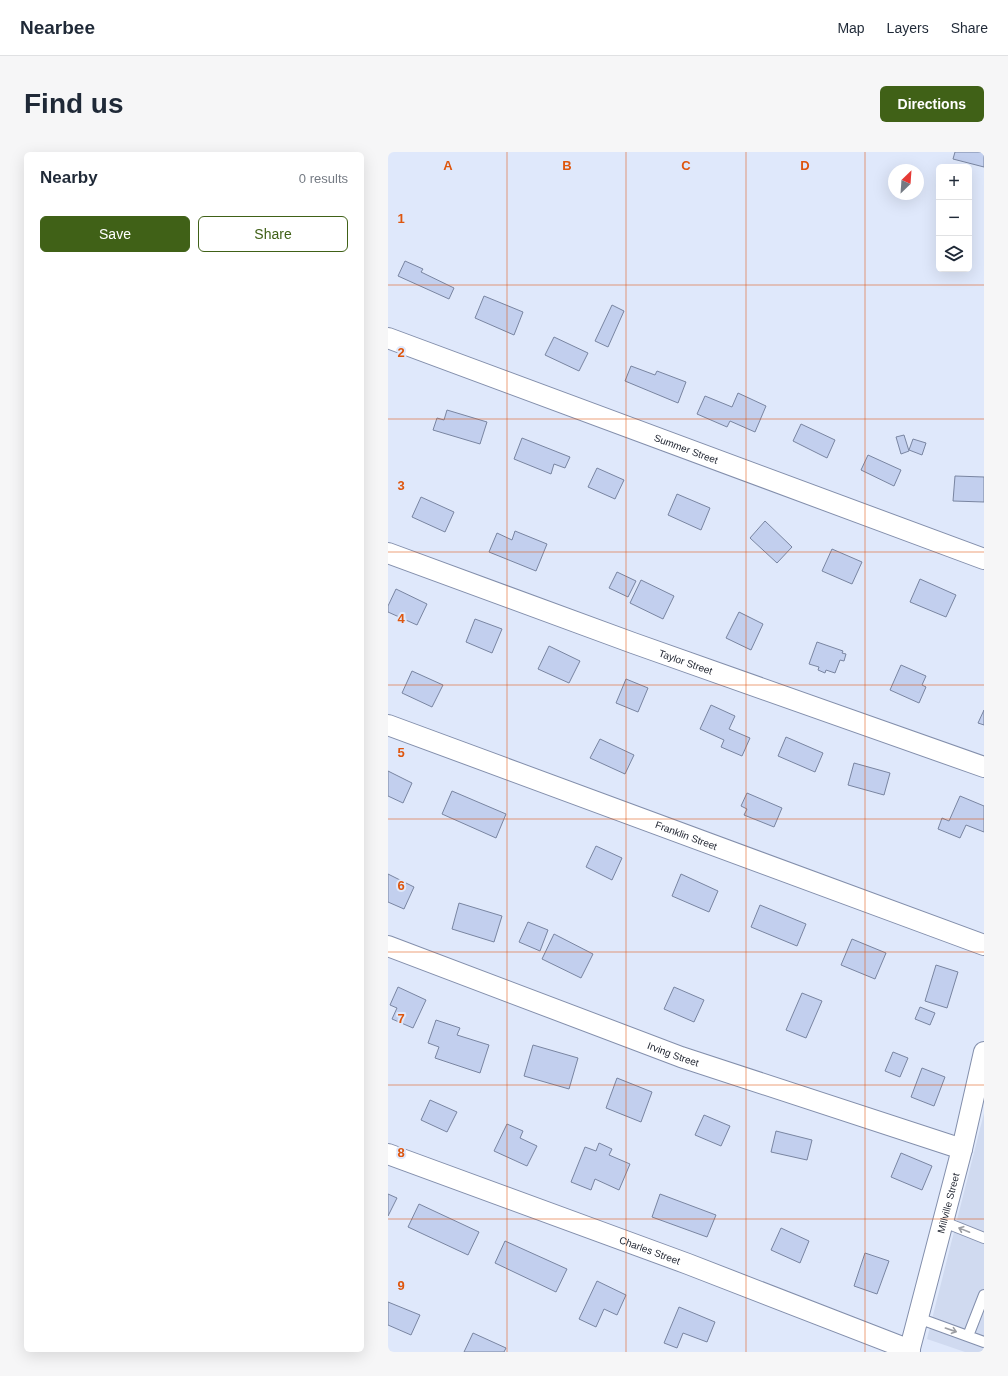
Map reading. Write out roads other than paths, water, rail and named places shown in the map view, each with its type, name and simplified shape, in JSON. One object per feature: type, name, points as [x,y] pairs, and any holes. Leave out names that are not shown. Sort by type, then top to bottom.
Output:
[{"type":"street","name":"Summer Street","points":[[388,338],[984,559]]},
{"type":"street","name":"Taylor Street","points":[[388,552],[633,643],[984,767]]},
{"type":"street","name":"Franklin Street","points":[[388,725],[984,945]]},
{"type":"street","name":"Irving Street","points":[[388,946],[681,1057],[962,1149]]},
{"type":"street","name":"Millville Street","points":[[910,1351],[944,1222],[984,1052]]},
{"type":"street","name":"Charles Street","points":[[388,1154],[688,1264],[910,1351]]},
{"type":"lane","points":[[944,1222],[984,1238]]},
{"type":"lane","points":[[968,1336],[984,1295]]},
{"type":"lane","points":[[918,1318],[984,1342]]}]
